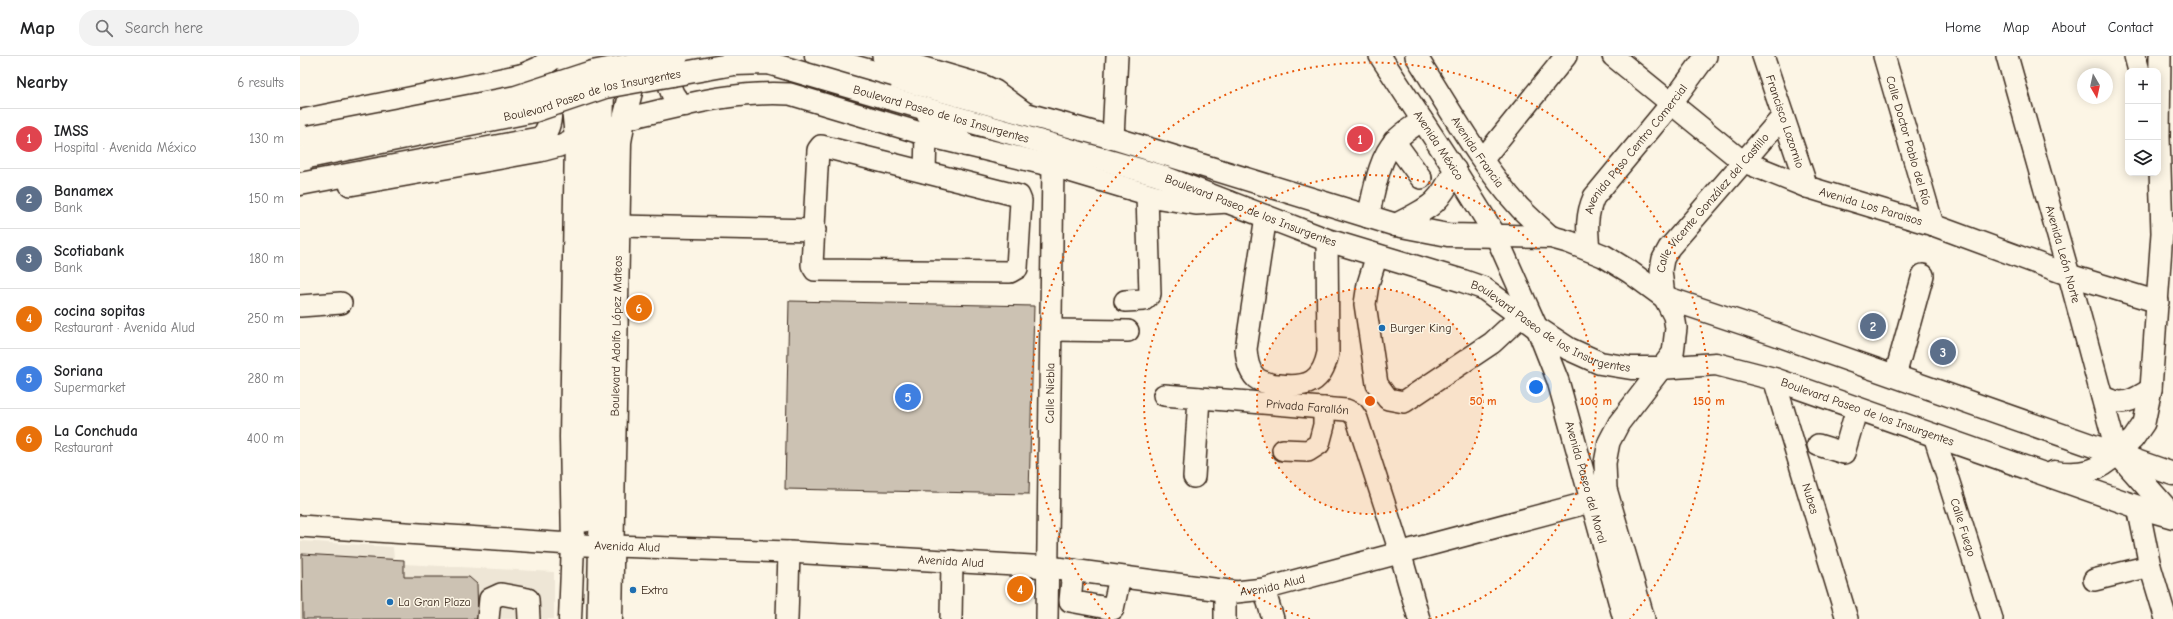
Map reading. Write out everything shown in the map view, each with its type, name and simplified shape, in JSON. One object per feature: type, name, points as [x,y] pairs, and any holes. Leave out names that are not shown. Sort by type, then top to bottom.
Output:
[{"type":"main road","points":[[303,142],[523,75],[539,68],[556,56]]},
{"type":"main road","name":"Boulevard Adolfo López Mateos","points":[[568,56],[576,138],[571,437],[592,545],[611,619]]},
{"type":"main road","name":"Boulevard Adolfo López Mateos","points":[[570,619],[592,545],[618,226],[620,142],[624,119],[640,56]]},
{"type":"main road","points":[[668,56],[672,95],[685,106]]},
{"type":"main road","name":"Boulevard Paseo de los Insurgentes","points":[[303,142],[516,97],[592,72],[677,56]]},
{"type":"main road","name":"Boulevard Paseo de los Insurgentes","points":[[816,56],[965,99],[1113,138],[1396,225],[1448,234],[1551,237],[1589,249],[1630,272],[1664,297],[2117,453],[2173,474]]},
{"type":"main road","name":"Boulevard Paseo de los Insurgentes","points":[[303,142],[529,112],[605,87],[734,64],[768,63],[918,108],[1158,175],[1327,240],[1483,288],[1529,322],[1569,348],[1600,363],[1631,368],[1661,368],[1716,364],[1774,379],[2024,468],[2138,507],[2173,517]]},
{"type":"main road","points":[[300,184],[532,141],[540,138],[545,133],[550,120],[546,93],[534,79],[523,75]]},
{"type":"main road","points":[[918,108],[966,145]]},
{"type":"main road","points":[[1396,225],[1426,209],[1438,200],[1455,170]]},
{"type":"main road","points":[[2024,468],[2075,474],[2104,466],[2117,453],[2173,517]]},
{"type":"street","points":[[584,56],[588,226],[592,545],[598,619]]},
{"type":"street","points":[[584,619],[592,545],[606,226],[606,157],[603,116],[604,56]]},
{"type":"street","points":[[1113,138],[1117,56]]},
{"type":"street","name":"Avenida México","points":[[1380,56],[1455,170],[1496,236]]},
{"type":"street","name":"Avenida Francia","points":[[1416,56],[1483,159],[1520,207],[1551,237]]},
{"type":"street","points":[[1483,159],[1566,56]]},
{"type":"street","name":"Avenida Los Paraisos","points":[[1613,56],[1742,161],[1807,187],[1933,225],[2069,275],[2158,302]]},
{"type":"street","name":"Avenida Paso Centro Comercial","points":[[1589,249],[1587,223],[1588,209],[1594,197],[1671,104],[1706,56]]},
{"type":"street","name":"Francisco Lozornio","points":[[1763,56],[1807,187]]},
{"type":"street","name":"Calle Doctor Pablo del Río","points":[[1884,56],[1933,225]]},
{"type":"street","name":"Avenida León Norte","points":[[2007,56],[2069,275],[2117,453]]},
{"type":"street","points":[[2135,56],[2138,68]]},
{"type":"street","points":[[2159,104],[2160,56]]},
{"type":"street","points":[[893,57],[982,85],[995,91],[1028,116]]},
{"type":"street","points":[[624,119],[685,106],[768,92],[790,94],[932,136],[1053,166],[1147,195],[1176,202],[1196,204],[1229,202]]},
{"type":"street","name":"Calle Vicente González del Castillo","points":[[1664,297],[1661,270],[1663,259],[1669,248],[1742,161],[1783,116]]},
{"type":"street","points":[[1368,217],[1384,160],[1394,141],[1422,120]]},
{"type":"street","points":[[930,173],[932,136]]},
{"type":"street","points":[[300,194],[540,151],[559,146],[576,138]]},
{"type":"street","points":[[2117,453],[2133,440],[2144,423],[2151,389],[2162,233],[2159,140]]},
{"type":"street","points":[[1394,141],[1421,178]]},
{"type":"street","points":[[824,146],[930,173],[1019,196],[1021,201],[1017,268],[1010,272],[819,272],[815,270],[812,265],[819,148],[824,146]]},
{"type":"street","name":"Calle Niebla","points":[[1047,619],[1049,567],[1053,166]]},
{"type":"street","points":[[1125,301],[1144,300],[1150,294],[1147,195]]},
{"type":"street","points":[[1266,216],[1246,349],[1248,365],[1256,378],[1273,385],[1297,387],[1314,380],[1325,368],[1328,353],[1327,240]]},
{"type":"street","points":[[618,226],[815,230]]},
{"type":"street","name":"Avenida Paseo del Moral","points":[[1496,236],[1529,322],[1558,382],[1590,502],[1624,619]]},
{"type":"street","points":[[1018,250],[1053,246]]},
{"type":"street","points":[[1376,255],[1368,284],[1365,304],[1377,384],[1388,399],[1404,402],[1492,343],[1529,322]]},
{"type":"street","points":[[1895,376],[1923,275]]},
{"type":"street","name":"Avenida Paseo del Moral","points":[[1644,619],[1606,489],[1605,463],[1609,442],[1616,429],[1673,353],[1676,340],[1674,316],[1664,297]]},
{"type":"street","points":[[300,306],[341,303]]},
{"type":"street","points":[[1052,330],[1128,331]]},
{"type":"street","name":"Nubes","points":[[1774,379],[1847,619]]},
{"type":"street","points":[[2102,396],[2110,402],[2129,402],[2151,389]]},
{"type":"street","name":"Privada Farallón","points":[[1164,395],[1346,410],[1353,413],[1357,419],[1400,552],[1419,619]]},
{"type":"street","points":[[1194,477],[1199,398]]},
{"type":"street","points":[[1283,450],[1308,451],[1319,444],[1324,425],[1324,408]]},
{"type":"street","points":[[1818,445],[1844,453],[1857,408]]},
{"type":"street","name":"Calle Fuego","points":[[1934,435],[1992,619]]},
{"type":"street","name":"Avenida Alud","points":[[300,526],[592,545],[789,552],[1049,567],[1225,592],[1248,592],[1590,502]]},
{"type":"street","points":[[2138,507],[2150,566],[2166,619]]},
{"type":"street","points":[[787,619],[789,552]]},
{"type":"street","points":[[951,619],[952,561]]},
{"type":"street","points":[[2094,580],[2150,566]]},
{"type":"street","points":[[1073,570],[1070,601],[1113,609],[1120,577]]},
{"type":"street","points":[[1264,589],[1273,619]]},
{"type":"street","points":[[1225,592],[1225,619]]},
{"type":"street","points":[[488,619],[490,599],[501,594],[528,599],[529,619]]},
{"type":"shaded area","name":"La Gran Plaza","points":[[300,541],[393,547],[394,559],[404,560],[404,564],[554,572],[554,619],[300,619]]},
{"type":"building","points":[[789,301],[1034,306],[1029,494],[785,489]]},
{"type":"building","name":"La Gran Plaza","points":[[302,554],[404,560],[404,577],[469,577],[477,584],[478,619],[303,619]]},
{"type":"place","name":"IMSS","points":[[1360,139]]},
{"type":"place","name":"La Conchuda","points":[[639,308]]},
{"type":"place","name":"Banamex","points":[[1873,326]]},
{"type":"place","name":"Burger King","points":[[1382,328]]},
{"type":"place","name":"Scotiabank","points":[[1943,352]]},
{"type":"place","name":"Soriana","points":[[908,397]]},
{"type":"place","name":"cocina sopitas","points":[[1020,589]]},
{"type":"place","name":"Extra","points":[[633,590]]},
{"type":"place","name":"La Gran Plaza","points":[[390,602]]}]
